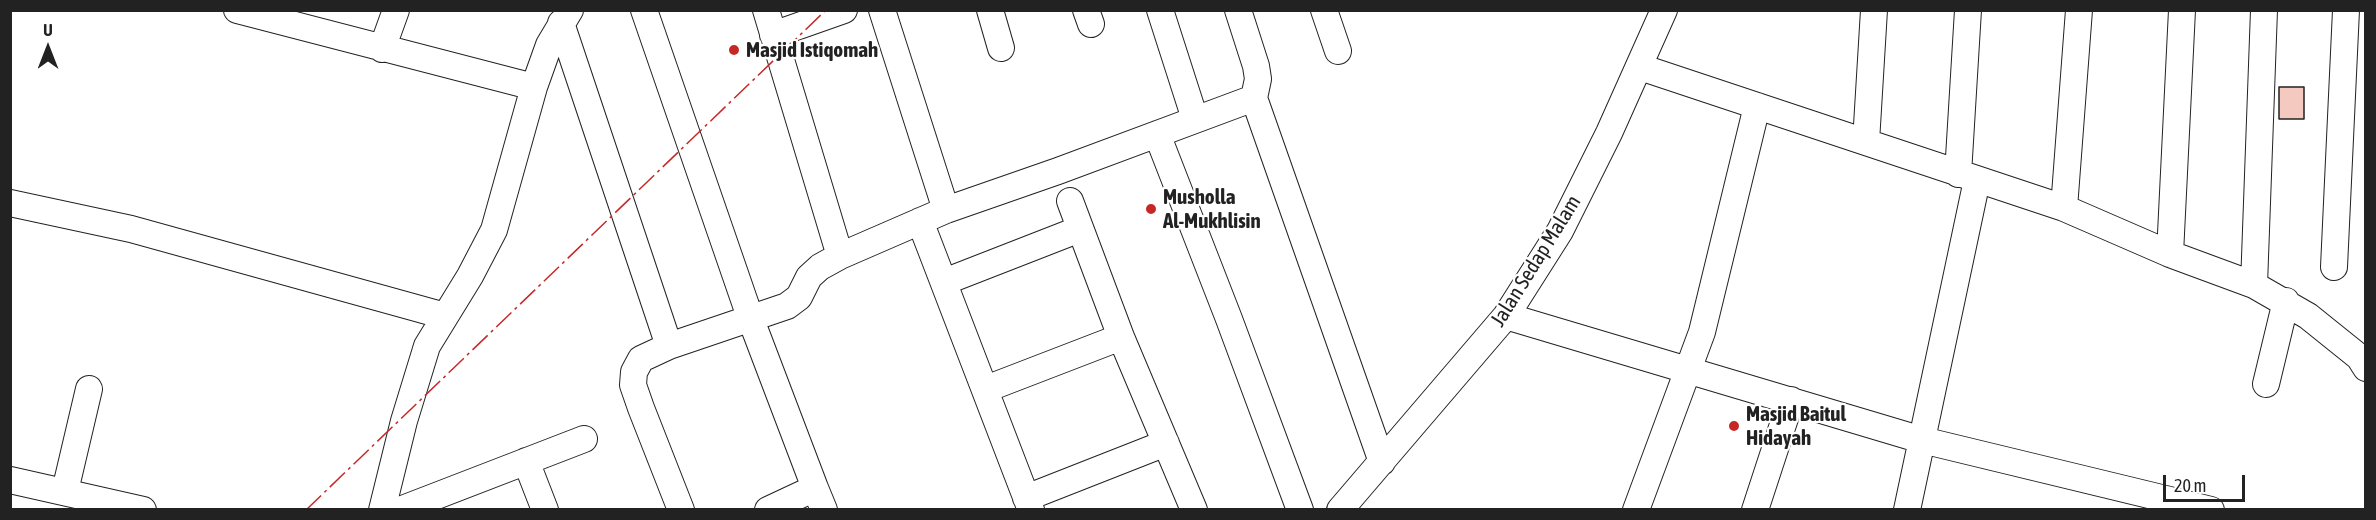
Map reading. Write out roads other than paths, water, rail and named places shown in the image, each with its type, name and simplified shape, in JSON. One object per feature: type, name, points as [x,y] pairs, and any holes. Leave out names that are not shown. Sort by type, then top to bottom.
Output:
[{"type":"street","points":[[237,10],[534,87]]},
{"type":"street","points":[[382,49],[396,10]]},
{"type":"street","points":[[644,10],[750,317],[820,499],[768,510]]},
{"type":"street","points":[[766,10],[840,256]]},
{"type":"street","points":[[773,35],[844,10]]},
{"type":"street","points":[[882,10],[946,210]]},
{"type":"street","points":[[990,10],[1002,48]]},
{"type":"street","points":[[1160,10],[1195,119]]},
{"type":"street","points":[[1238,10],[1256,66],[1258,79],[1254,98],[1382,462]]},
{"type":"street","points":[[1324,10],[1338,51]]},
{"type":"street","name":"Jalan Sedap Malam","points":[[1340,510],[1506,316],[1560,231],[1640,67],[1664,10]]},
{"type":"street","points":[[1866,142],[1874,10]]},
{"type":"street","points":[[1907,510],[1922,440],[1968,177],[1968,10]]},
{"type":"street","points":[[2064,208],[2079,10]]},
{"type":"street","points":[[2170,254],[2182,10]]},
{"type":"street","points":[[2254,285],[2264,10]]},
{"type":"street","points":[[2334,267],[2346,10]]},
{"type":"street","points":[[565,17],[669,346]]},
{"type":"street","points":[[382,510],[404,421],[427,346],[470,276],[494,230],[534,87],[549,45],[565,17]]},
{"type":"street","points":[[1640,67],[2064,208],[2170,254],[2254,285],[2286,301],[2363,360]]},
{"type":"street","points":[[681,510],[633,385],[634,372],[641,359],[669,346],[787,306],[799,297],[809,276],[820,267],[920,221],[1254,98]]},
{"type":"street","points":[[1636,510],[1688,370],[1713,293],[1735,190],[1757,106]]},
{"type":"street","points":[[1157,134],[1300,510]]},
{"type":"street","points":[[1070,201],[1121,337],[1194,510]]},
{"type":"street","points":[[10,203],[131,229],[445,316]]},
{"type":"street","points":[[920,221],[1028,504],[1166,444]]},
{"type":"street","points":[[944,282],[1080,229]]},
{"type":"street","points":[[2266,384],[2286,301]]},
{"type":"street","points":[[1506,316],[1922,440],[2211,510]]},
{"type":"street","points":[[986,389],[1121,337]]},
{"type":"street","points":[[65,491],[89,389]]},
{"type":"street","points":[[1755,510],[1791,400]]},
{"type":"street","points":[[417,507],[584,439]]},
{"type":"street","points":[[526,461],[545,510]]},
{"type":"street","points":[[10,480],[143,510]]},
{"type":"place","name":"Masjid Istiqomah","points":[[734,50]]},
{"type":"place","name":"Musholla Al-Mukhlisin","points":[[1151,209]]},
{"type":"place","name":"Masjid Baitul Hidayah","points":[[1734,426]]}]
